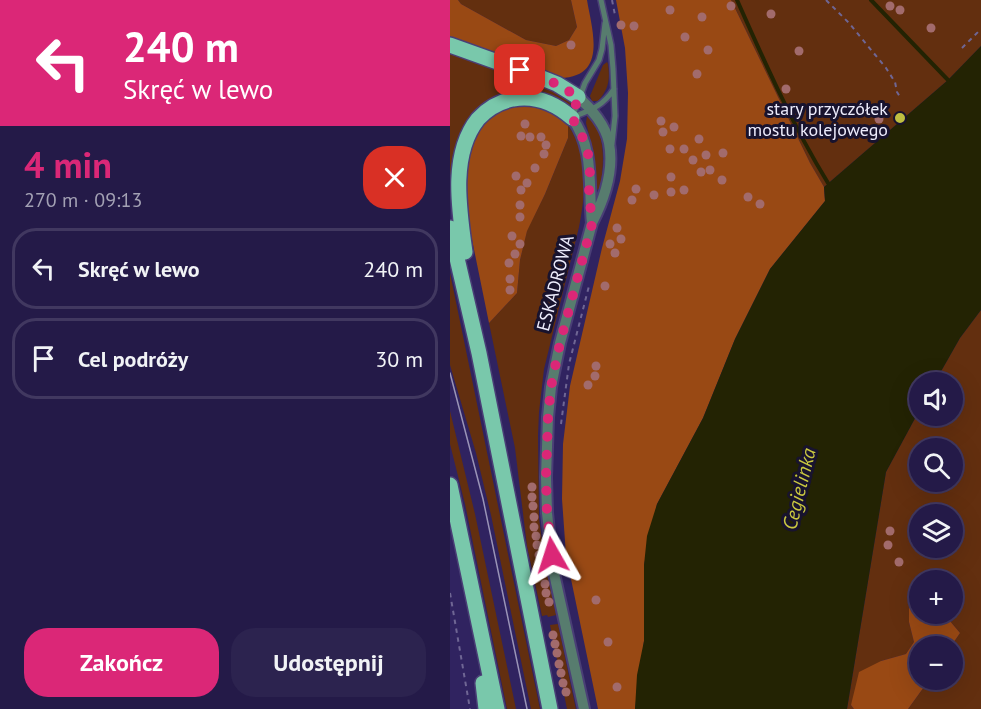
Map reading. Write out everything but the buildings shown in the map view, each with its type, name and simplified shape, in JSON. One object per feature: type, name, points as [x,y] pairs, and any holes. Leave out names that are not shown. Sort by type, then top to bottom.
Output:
[{"type":"main road","points":[[450,45],[557,84],[578,97]]},
{"type":"main road","points":[[479,353],[457,193],[459,155],[464,140],[472,125],[490,107],[515,99],[541,100],[563,110],[572,118]]},
{"type":"main road","points":[[450,228],[479,353],[550,709]]},
{"type":"main road","points":[[450,485],[497,709]]},
{"type":"main road","points":[[474,600],[486,709]]},
{"type":"street","name":"ESKADROWA","points":[[578,97],[591,110],[603,128],[609,140],[610,157],[604,195],[592,224],[560,343],[551,387],[546,477],[547,513],[554,569],[584,709]]},
{"type":"street","name":"ESKADROWA","points":[[572,118],[581,133],[588,154],[592,224]]},
{"type":"lane","name":"ESKADROWA","points":[[602,0],[611,45],[614,89],[615,116],[610,157]]},
{"type":"lane","name":"ESKADROWA","points":[[572,118],[578,97],[599,60],[605,18]]},
{"type":"lane","points":[[572,118],[603,102],[614,89]]},
{"type":"path","points":[[612,0],[615,15]]},
{"type":"path","points":[[826,0],[856,31],[886,68],[895,82],[900,97]]},
{"type":"path","points":[[962,48],[981,29]]},
{"type":"path","points":[[561,424],[569,364],[589,284]]},
{"type":"path","points":[[450,593],[470,709]]},
{"type":"shaded area","points":[[450,0],[458,0],[461,4],[526,40],[556,46],[569,40],[577,27],[571,0],[587,0],[593,38],[591,61],[585,70],[575,76],[560,78],[450,39]]},
{"type":"shaded area","points":[[458,0],[571,0],[577,27],[569,40],[556,46],[526,40],[461,4]]},
{"type":"shaded area","points":[[616,0],[731,0],[810,163],[824,187],[825,201],[770,269],[735,339],[703,418],[657,504],[644,565],[644,641],[635,709],[598,709],[566,555],[562,499],[563,444],[570,386],[620,181],[627,139],[628,93],[625,48]]},
{"type":"shaded area","points":[[731,0],[981,0],[981,46],[948,80],[824,187],[810,163]]},
{"type":"shaded area","points":[[450,52],[556,89],[575,102],[570,105],[546,96],[472,115],[459,137],[452,177],[450,177]]},
{"type":"shaded area","points":[[607,62],[609,75],[607,88],[598,101],[592,101],[590,96],[603,65]]},
{"type":"shaded area","points":[[524,104],[558,116],[568,125],[568,138],[527,231],[520,260],[517,293],[489,323],[467,215],[465,166],[475,131],[492,114],[513,105]]},
{"type":"shaded area","points":[[587,116],[598,131],[601,140],[603,159],[600,188],[597,190],[594,154],[586,123]]},
{"type":"shaded area","points":[[568,125],[580,149],[584,188],[579,227],[544,369],[539,412],[539,518],[556,615],[548,617],[547,615],[542,616],[527,546],[515,448],[489,323],[517,293],[520,260],[527,230],[568,138]]},
{"type":"shaded area","points":[[450,273],[540,709],[531,709],[491,515],[476,453],[450,365]]},
{"type":"shaded area","points":[[981,310],[981,709],[908,709],[922,690],[963,690],[963,636],[958,636],[960,633],[952,624],[963,624],[963,570],[909,570],[909,624],[912,636],[909,636],[909,650],[906,654],[881,661],[851,705],[854,709],[847,709],[886,472],[911,426],[963,426],[963,372],[941,372],[960,338]]},
{"type":"shaded area","points":[[450,411],[475,514],[516,709],[507,709],[465,504],[450,444]]},
{"type":"shaded area","points":[[558,624],[576,709],[567,709],[550,625]]},
{"type":"shaded area","points":[[910,624],[952,624],[960,633],[958,636],[912,636]]},
{"type":"shaded area","points":[[909,650],[909,690],[922,690],[908,709],[854,709],[851,705],[859,672],[881,661],[906,654]]},
{"type":"water","name":"Cegielinka","points":[[981,46],[981,310],[960,338],[941,372],[909,372],[909,426],[911,426],[886,472],[847,709],[635,709],[637,675],[644,641],[644,565],[647,536],[657,504],[703,418],[735,339],[770,269],[825,201],[824,187],[948,80]]},
{"type":"waterway","points":[[737,0],[768,70],[828,183]]},
{"type":"waterway","points":[[871,0],[948,80]]},
{"type":"tram line","points":[[450,373],[483,499],[527,709]]},
{"type":"place","name":"stary przyczółek mostu kolejowego","points":[[900,118]]},
{"type":"route","points":[[520,70],[557,84],[578,97],[572,118],[585,144],[590,174],[592,224],[560,343],[551,387],[548,417],[547,513],[552,555]]}]
